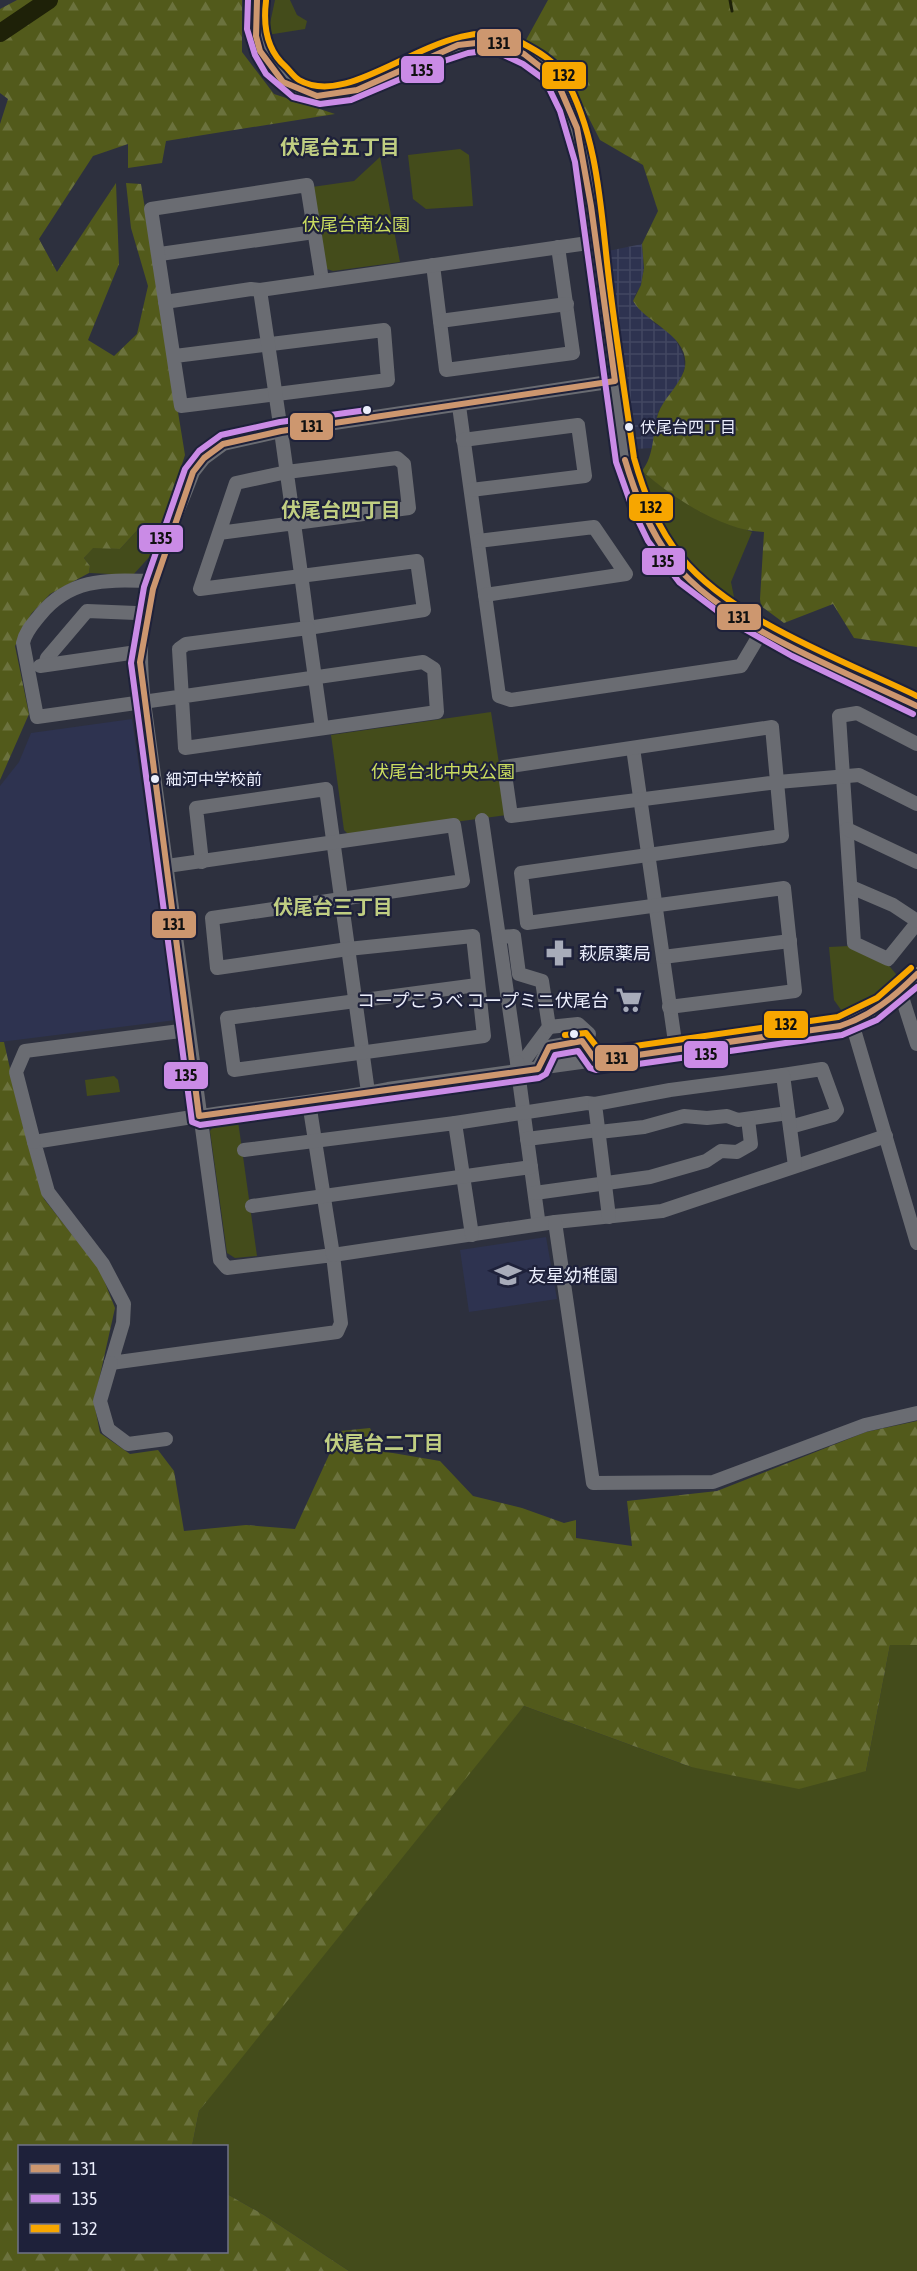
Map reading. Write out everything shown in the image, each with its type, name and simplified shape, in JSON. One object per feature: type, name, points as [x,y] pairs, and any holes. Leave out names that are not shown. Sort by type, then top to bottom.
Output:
[{"type":"street","points":[[257,0],[255,15],[260,51],[283,82],[317,96],[357,90],[458,45],[495,41],[524,54],[556,79],[578,128],[596,242],[625,460],[633,487],[659,542],[686,576],[731,610],[763,629],[917,706]]},
{"type":"street","points":[[175,356],[384,330],[388,380],[181,406],[160,254],[151,209],[307,185],[322,280]]},
{"type":"street","points":[[160,254],[314,232]]},
{"type":"street","points":[[165,302],[596,242]]},
{"type":"street","points":[[433,265],[446,370],[573,353],[558,247]]},
{"type":"street","points":[[260,290],[322,728]]},
{"type":"street","points":[[440,321],[567,304]]},
{"type":"street","points":[[615,381],[281,431],[223,444],[204,458],[193,472],[153,581],[142,625],[140,662],[220,1260],[227,1268],[333,1255],[555,1222],[662,1211],[886,1136]]},
{"type":"street","points":[[459,406],[499,696],[511,700],[741,666],[763,629]]},
{"type":"street","points":[[464,440],[578,425],[584,466],[585,476],[471,490]]},
{"type":"street","points":[[153,581],[93,581],[53,600],[25,635],[23,643],[38,717],[144,702],[180,697],[315,678],[423,662],[434,669],[437,712],[185,748],[180,697],[179,649],[186,644],[424,610],[417,561],[200,589],[219,532],[236,483],[286,472],[397,458],[404,464],[409,508],[219,532]]},
{"type":"street","points":[[478,541],[594,527],[626,574],[485,595]]},
{"type":"street","points":[[45,665],[47,658],[87,611],[136,613]]},
{"type":"street","points":[[28,668],[130,653]]},
{"type":"street","points":[[851,887],[893,905],[917,922],[888,959],[854,943],[839,716],[857,714],[917,744]]},
{"type":"street","points":[[669,1007],[795,991],[784,888],[527,923],[521,873],[782,836],[778,782],[772,727],[504,767],[511,816],[778,782],[859,775],[917,804]]},
{"type":"street","points":[[633,748],[676,1049]]},
{"type":"street","points":[[202,862],[196,808],[326,789],[369,1092]]},
{"type":"street","points":[[482,820],[520,1062],[519,1079],[538,1219]]},
{"type":"street","points":[[167,866],[454,825],[463,881],[212,918],[217,968],[348,949],[473,936],[484,1036],[234,1070],[227,1018],[477,985]]},
{"type":"street","points":[[847,829],[917,862]]},
{"type":"street","points":[[499,937],[514,936],[519,974],[542,981],[549,1027]]},
{"type":"street","points":[[663,957],[790,941]]},
{"type":"street","points":[[34,1142],[199,1116],[852,1023],[882,1006],[917,974]]},
{"type":"street","points":[[900,991],[917,1044]]},
{"type":"street","points":[[852,1023],[917,1243]]},
{"type":"street","points":[[520,1062],[549,1027],[578,1024],[589,1034]]},
{"type":"street","points":[[166,1439],[128,1444],[108,1429],[100,1401],[123,1323],[124,1304],[103,1264],[48,1192],[16,1072],[25,1051],[188,1030]]},
{"type":"street","points":[[538,1069],[549,1047],[582,1041],[596,1060]]},
{"type":"street","points":[[244,1150],[455,1123],[524,1110],[595,1104],[670,1090],[822,1069],[833,1093],[837,1110],[833,1115],[789,1120],[684,1116],[662,1120],[645,1127],[527,1139]]},
{"type":"street","points":[[783,1075],[795,1166]]},
{"type":"street","points":[[595,1104],[609,1217]]},
{"type":"street","points":[[111,1363],[338,1332],[341,1323],[333,1255],[310,1109]]},
{"type":"street","points":[[534,1193],[650,1178],[706,1161],[721,1151],[737,1152],[750,1147],[748,1119]]},
{"type":"street","points":[[455,1123],[472,1235]]},
{"type":"street","points":[[252,1206],[531,1167]]},
{"type":"street","points":[[555,1222],[593,1484],[713,1482],[865,1425],[917,1413]]},
{"type":"shaded area","points":[[642,244],[644,268],[641,285],[634,297],[654,323],[673,334],[683,355],[685,367],[678,386],[658,412],[653,448],[634,449],[636,433],[632,409],[624,391],[608,251]]},
{"type":"shaded area","points":[[132,719],[176,1020],[0,1042],[0,786],[19,762],[31,733]]},
{"type":"shaded area","name":"友星幼稚園","points":[[546,1237],[557,1299],[469,1312],[460,1250]]},
{"type":"green space","points":[[17,0],[242,0],[242,52],[274,94],[335,114],[166,141],[162,163],[128,168],[128,144],[93,156],[39,239],[57,272],[116,183],[119,264],[88,340],[114,356],[137,334],[148,286],[131,228],[126,183],[141,184],[185,455],[160,531],[141,526],[120,549],[93,548],[84,558],[90,566],[89,573],[50,594],[31,614],[15,646],[29,714],[0,780],[0,124],[8,99],[0,93],[0,9]]},
{"type":"green space","points":[[275,0],[290,0],[297,15],[307,21],[305,29],[267,35],[265,29],[269,28]]},
{"type":"green space","points":[[548,0],[917,0],[917,647],[854,638],[833,604],[784,623],[761,606],[764,532],[732,526],[699,511],[668,492],[642,471],[651,451],[658,414],[684,371],[685,359],[676,340],[639,309],[633,301],[641,285],[644,268],[642,244],[658,211],[643,165],[600,140],[565,71],[526,40]]},
{"type":"green space","points":[[460,149],[469,155],[473,206],[426,209],[413,199],[408,155]]},
{"type":"green space","name":"伏尾台南公園","points":[[380,157],[400,262],[333,271],[324,268],[312,187],[354,181]]},
{"type":"green space","points":[[642,471],[668,491],[694,506],[752,532],[731,582],[735,602],[702,576],[676,547],[656,514],[640,476]]},
{"type":"green space","points":[[141,526],[160,531],[152,554],[133,575],[89,573],[90,566],[84,558],[93,547],[120,549]]},
{"type":"green space","name":"伏尾台北中央公園","points":[[491,712],[507,815],[350,836],[344,830],[331,735]]},
{"type":"green space","points":[[849,946],[886,962],[900,979],[870,1003],[844,1014],[834,1000],[829,947]]},
{"type":"green space","points":[[0,1042],[4,1042],[22,1122],[44,1199],[100,1270],[115,1308],[94,1402],[100,1433],[130,1454],[158,1450],[174,1471],[184,1531],[246,1525],[295,1529],[340,1431],[370,1428],[381,1451],[440,1461],[473,1496],[522,1508],[564,1523],[576,1520],[576,1538],[632,1546],[627,1501],[717,1491],[866,1432],[917,1421],[917,1645],[890,1645],[866,1771],[799,1789],[691,1767],[524,1706],[199,2111],[192,2145],[18,2145],[18,2253],[228,2253],[228,2195],[264,2215],[349,2271],[0,2271]]},
{"type":"green space","points":[[114,1076],[118,1080],[120,1092],[87,1096],[85,1080]]},
{"type":"green space","points":[[238,1121],[257,1256],[235,1258],[227,1253],[210,1131],[215,1124]]},
{"type":"green space","points":[[890,1645],[917,1645],[917,2271],[349,2271],[264,2215],[228,2195],[228,2145],[192,2145],[199,2111],[343,1919],[524,1706],[691,1767],[866,1771]]},
{"type":"waterway","points":[[0,33],[49,0]]},
{"type":"waterway","points":[[730,0],[732,11]]},
{"type":"transit line","name":"135","points":[[248,0],[247,29],[255,55],[266,74],[293,97],[320,104],[351,100],[441,62],[468,53],[493,50],[523,64],[545,80],[560,111],[575,162],[616,462],[633,510],[648,541],[679,582],[732,622],[792,656],[913,714]]},
{"type":"transit line","name":"131","points":[[257,0],[256,36],[260,51],[283,82],[317,96],[357,90],[458,45],[495,41],[524,54],[556,79],[577,128],[591,206],[615,381],[281,431],[223,444],[204,458],[193,472],[153,589],[140,662],[199,1116],[538,1069],[549,1047],[582,1041],[596,1061],[840,1026],[882,1005],[917,974]]},
{"type":"transit line","name":"132","points":[[266,1],[267,37],[274,53],[297,79],[323,86],[348,83],[435,45],[465,36],[494,34],[522,43],[540,53],[556,66],[564,76],[576,100],[592,152],[634,458],[658,522],[681,557],[703,580],[729,600],[791,637],[917,696]]},
{"type":"transit line","name":"135","points":[[367,410],[280,422],[221,435],[199,451],[185,469],[144,587],[131,663],[192,1122],[200,1125],[539,1078],[546,1074],[555,1055],[578,1051],[590,1068],[596,1070],[842,1035],[877,1020],[917,987]]},
{"type":"transit line","name":"131","points":[[625,460],[651,527],[674,563],[696,586],[723,607],[787,645],[917,706]]},
{"type":"transit line","name":"132","points":[[565,1035],[586,1033],[600,1051],[838,1017],[877,998],[911,968]]},
{"type":"place","name":"伏尾台四丁目","points":[[629,427]]},
{"type":"place","name":"細河中学校前","points":[[155,779]]},
{"type":"place","name":"萩原薬局","points":[[559,953]]},
{"type":"place","name":"コープこうべ コープミニ伏尾台","points":[[629,1000]]},
{"type":"place","name":"友星幼稚園","points":[[508,1275]]},
{"type":"district","name":"伏尾台五丁目","points":[[340,146]]},
{"type":"district","name":"伏尾台四丁目","points":[[341,509]]},
{"type":"district","name":"伏尾台三丁目","points":[[333,906]]},
{"type":"district","name":"伏尾台二丁目","points":[[384,1442]]}]
